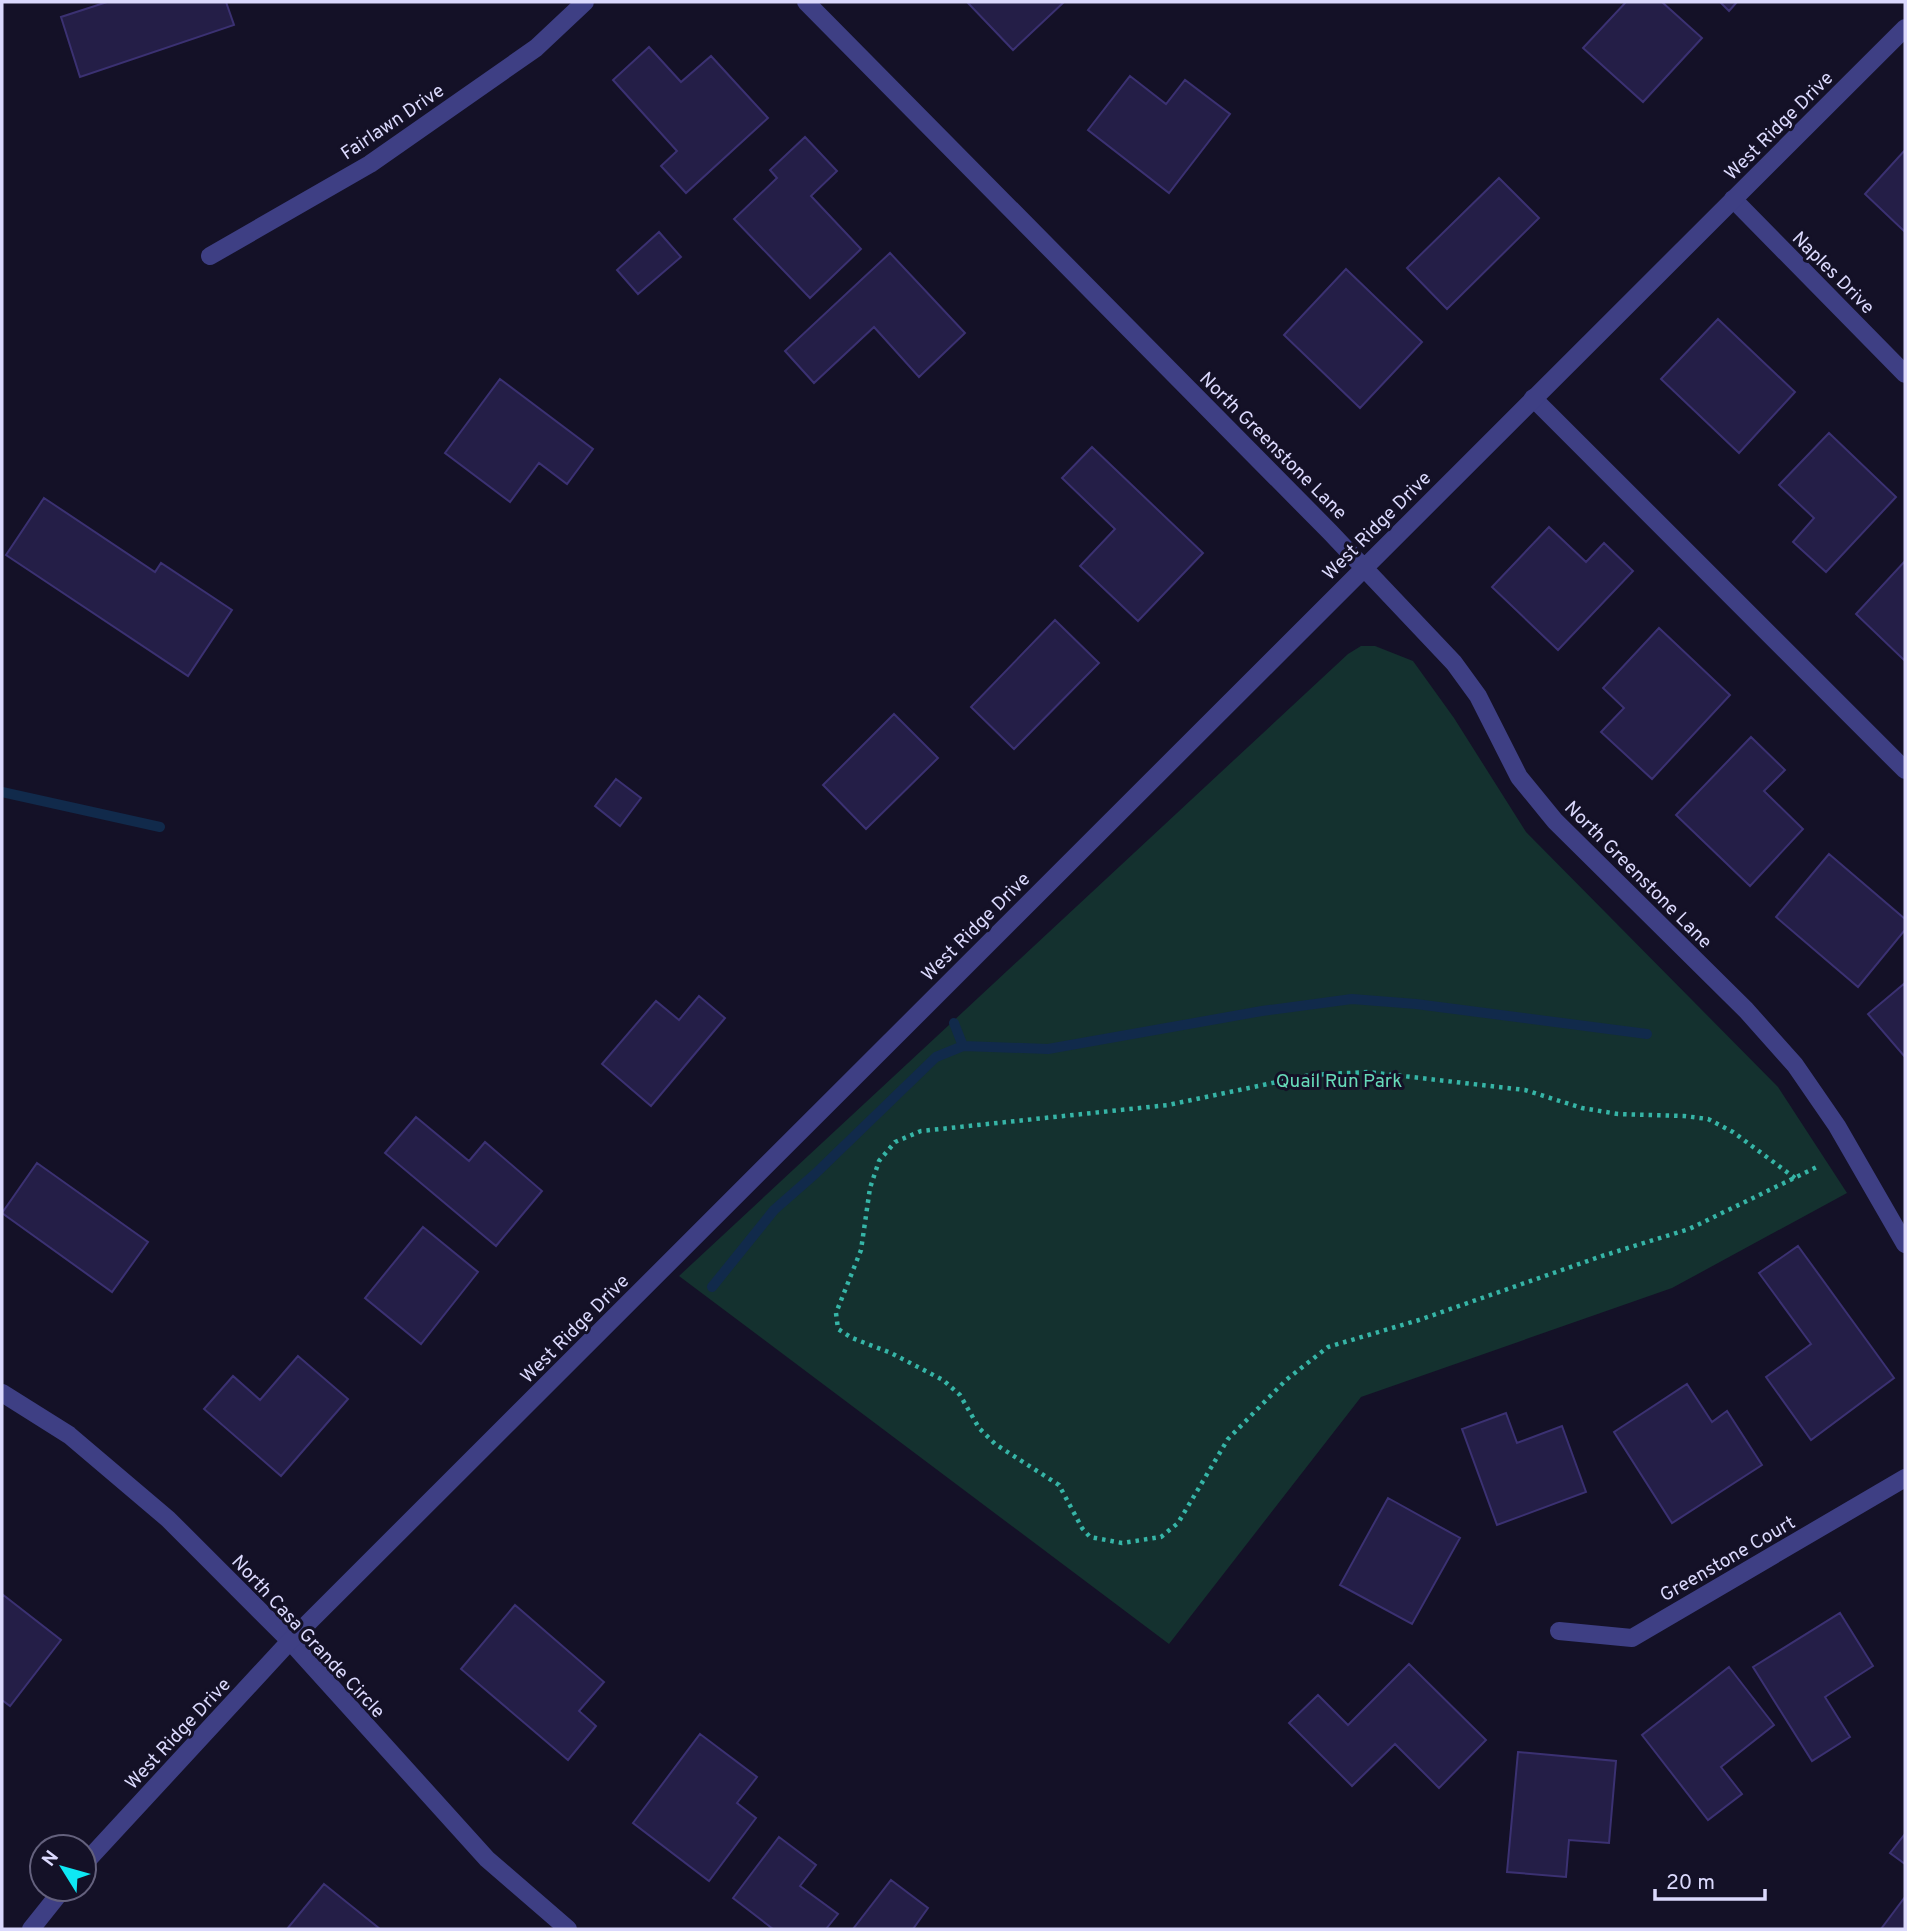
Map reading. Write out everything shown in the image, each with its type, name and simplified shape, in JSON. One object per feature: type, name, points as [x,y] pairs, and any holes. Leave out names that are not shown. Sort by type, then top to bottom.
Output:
[{"type":"street","name":"Fairlawn Drive","points":[[210,256],[370,164],[536,48],[585,2]]},
{"type":"street","name":"North Greenstone Lane","points":[[806,2],[1364,567],[1454,663],[1478,696],[1519,777],[1555,821],[1746,1010],[1795,1065],[1837,1126],[1905,1244]]},
{"type":"street","name":"West Ridge Drive","points":[[98,1849],[290,1641],[1905,28]]},
{"type":"street","name":"Naples Drive","points":[[1733,199],[1905,374]]},
{"type":"street","points":[[1533,398],[1905,770]]},
{"type":"street","name":"North Casa Grande Circle","points":[[2,1393],[69,1435],[148,1502],[290,1641],[488,1860],[568,1929]]},
{"type":"street","name":"Greenstone Court","points":[[1559,1631],[1632,1637],[1905,1478]]},
{"type":"street","points":[[32,1929],[52,1903]]},
{"type":"path","points":[[1795,1178],[1733,1132],[1708,1119],[1618,1114],[1582,1108],[1525,1090],[1368,1072],[1310,1075],[1168,1105],[921,1131],[895,1142],[879,1161],[870,1188],[861,1250],[836,1312],[838,1329],[943,1380],[960,1395],[979,1428],[995,1444],[1059,1485],[1082,1528],[1090,1537],[1122,1543],[1161,1537],[1178,1523],[1228,1439],[1286,1380],[1328,1347],[1419,1320],[1602,1256],[1689,1229],[1795,1178],[1819,1166]]},
{"type":"green space","name":"Quail Run Park","points":[[1361,646],[1375,646],[1413,661],[1454,718],[1526,832],[1778,1087],[1847,1193],[1672,1288],[1361,1397],[1169,1644],[679,1276],[1348,654]]},
{"type":"building","points":[[107,2],[226,2],[234,25],[80,77],[61,17]]},
{"type":"building","points":[[967,2],[1064,2],[1013,50]]},
{"type":"building","points":[[1626,2],[1662,2],[1702,38],[1643,102],[1583,48]]},
{"type":"building","points":[[1720,2],[1737,2],[1729,11]]},
{"type":"building","points":[[649,47],[681,82],[711,56],[768,118],[686,193],[661,166],[677,151],[613,80]]},
{"type":"building","points":[[1130,76],[1166,104],[1185,80],[1230,114],[1169,193],[1088,130]]},
{"type":"building","points":[[805,137],[837,171],[811,196],[861,249],[810,298],[734,219],[777,178],[770,170]]},
{"type":"building","points":[[1905,150],[1905,232],[1865,194]]},
{"type":"building","points":[[1499,178],[1539,218],[1447,309],[1407,268]]},
{"type":"building","points":[[659,232],[681,257],[638,294],[617,270]]},
{"type":"building","points":[[890,253],[965,333],[919,377],[874,327],[814,383],[785,351]]},
{"type":"building","points":[[1346,269],[1422,342],[1360,408],[1284,335]]},
{"type":"building","points":[[1718,319],[1795,392],[1739,453],[1661,379]]},
{"type":"building","points":[[500,379],[593,449],[567,484],[539,463],[510,502],[445,453]]},
{"type":"building","points":[[1829,433],[1896,497],[1826,572],[1793,542],[1814,518],[1779,485]]},
{"type":"building","points":[[1092,447],[1203,553],[1138,621],[1080,566],[1115,529],[1062,478]]},
{"type":"building","points":[[44,498],[155,572],[161,563],[232,610],[188,676],[6,555]]},
{"type":"building","points":[[1549,527],[1586,562],[1604,543],[1633,571],[1558,650],[1492,587]]},
{"type":"building","points":[[1905,561],[1905,661],[1856,614]]},
{"type":"building","points":[[1055,620],[1099,663],[1014,749],[971,707]]},
{"type":"building","points":[[1659,628],[1730,695],[1652,779],[1601,732],[1624,708],[1603,688]]},
{"type":"building","points":[[894,714],[938,758],[866,829],[823,785]]},
{"type":"building","points":[[1751,737],[1785,770],[1764,791],[1803,829],[1750,886],[1676,815]]},
{"type":"building","points":[[616,779],[641,798],[620,826],[595,806]]},
{"type":"building","points":[[1829,854],[1905,919],[1905,930],[1858,987],[1776,917]]},
{"type":"building","points":[[1905,983],[1905,1057],[1868,1014]]},
{"type":"building","points":[[699,996],[725,1018],[651,1106],[602,1064],[656,1001],[679,1020]]},
{"type":"building","points":[[416,1117],[469,1161],[485,1142],[542,1191],[496,1246],[385,1153]]},
{"type":"building","points":[[37,1163],[148,1242],[112,1292],[2,1213]]},
{"type":"building","points":[[423,1227],[478,1272],[421,1344],[365,1298]]},
{"type":"building","points":[[1798,1246],[1894,1378],[1811,1440],[1766,1377],[1811,1344],[1759,1273]]},
{"type":"building","points":[[298,1356],[348,1399],[281,1476],[204,1409],[233,1376],[260,1400]]},
{"type":"building","points":[[1687,1384],[1712,1422],[1727,1411],[1762,1465],[1672,1523],[1614,1432]]},
{"type":"building","points":[[1506,1413],[1517,1443],[1562,1426],[1586,1492],[1497,1525],[1462,1429]]},
{"type":"building","points":[[1388,1498],[1460,1538],[1412,1624],[1340,1585]]},
{"type":"building","points":[[2,1594],[61,1640],[10,1706],[2,1700]]},
{"type":"building","points":[[515,1605],[604,1682],[579,1711],[596,1726],[568,1760],[461,1669]]},
{"type":"building","points":[[1840,1613],[1873,1666],[1825,1697],[1850,1737],[1812,1761],[1753,1667]]},
{"type":"building","points":[[1409,1664],[1486,1740],[1439,1788],[1395,1744],[1352,1786],[1289,1723],[1318,1695],[1348,1725]]},
{"type":"building","points":[[1729,1667],[1774,1725],[1721,1767],[1742,1794],[1708,1820],[1642,1735]]},
{"type":"building","points":[[700,1734],[757,1777],[737,1803],[756,1818],[709,1881],[633,1823]]},
{"type":"building","points":[[1518,1752],[1616,1761],[1609,1843],[1569,1840],[1566,1877],[1507,1872]]},
{"type":"building","points":[[1905,1834],[1905,1864],[1890,1853]]},
{"type":"building","points":[[779,1837],[816,1865],[800,1886],[838,1914],[826,1929],[773,1929],[733,1898]]},
{"type":"building","points":[[891,1880],[928,1908],[913,1929],[853,1929]]},
{"type":"building","points":[[324,1884],[380,1929],[287,1929]]},
{"type":"building","points":[[1905,1897],[1905,1929],[1881,1929]]},
{"type":"waterway","points":[[2,792],[160,827]]},
{"type":"waterway","points":[[712,1287],[774,1210],[936,1057],[963,1046],[1048,1049],[1262,1011],[1352,999],[1416,1004],[1647,1034]]},
{"type":"waterway","points":[[954,1023],[963,1046]]}]
